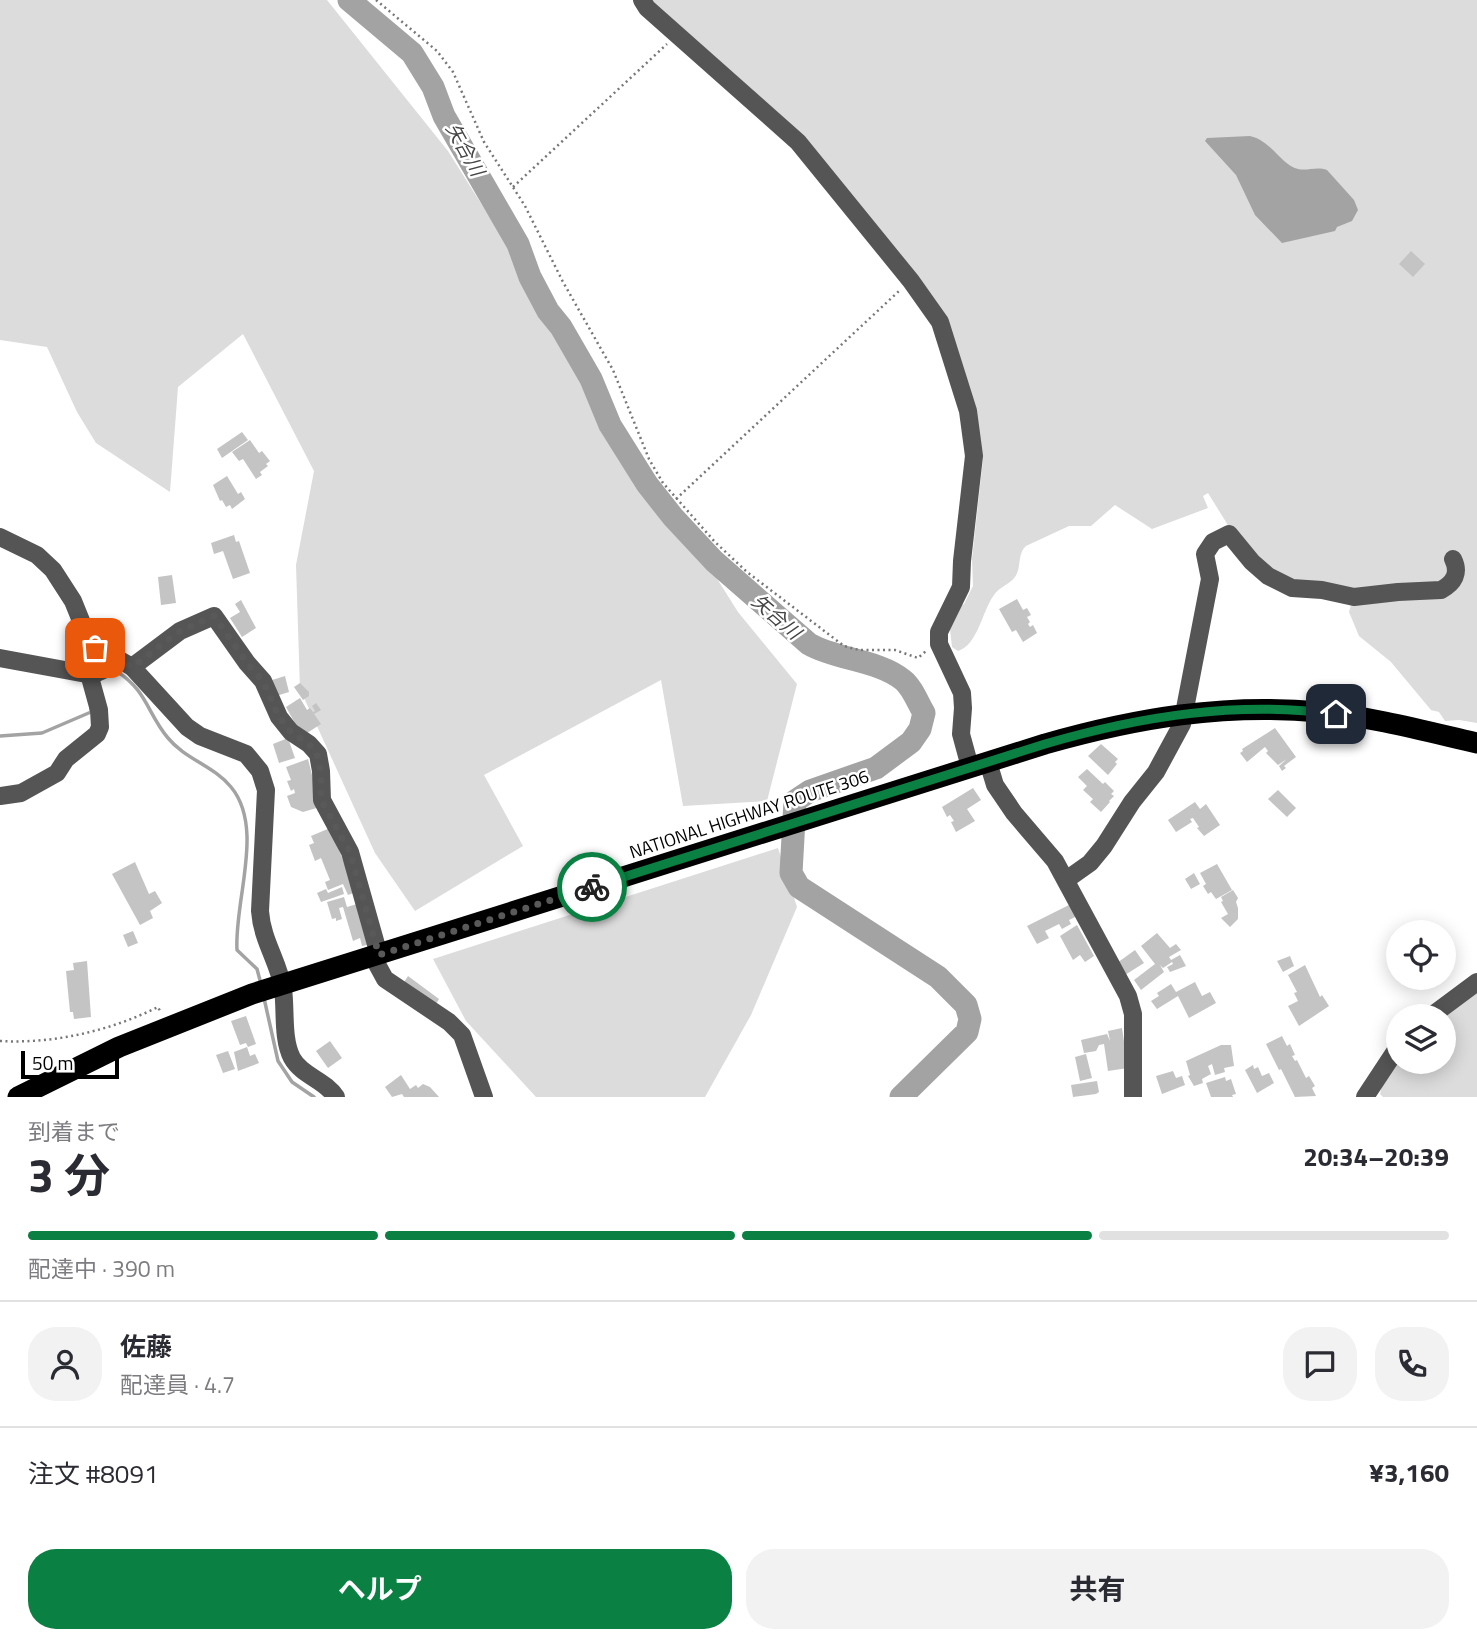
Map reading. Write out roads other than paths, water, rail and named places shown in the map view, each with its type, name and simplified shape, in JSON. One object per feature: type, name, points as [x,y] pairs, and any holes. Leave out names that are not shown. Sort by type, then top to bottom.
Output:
[{"type":"highway","name":"NATIONAL HIGHWAY ROUTE 306","points":[[18,1097],[119,1047],[252,995],[1116,724],[1185,713],[1254,709],[1320,712],[1477,743]]},
{"type":"street","points":[[642,0],[647,8],[798,142],[911,281],[940,322],[968,411],[974,456],[961,586],[939,632],[942,654],[962,693],[961,734],[979,765],[1014,813],[1055,861],[1128,996],[1133,1014],[1133,1097]]},
{"type":"street","points":[[1066,880],[1090,863],[1156,772],[1182,724],[1210,579],[1205,554],[1213,542],[1229,534],[1252,562],[1292,588],[1322,590],[1354,597],[1441,590],[1455,578],[1457,570],[1453,559]]},
{"type":"street","points":[[0,537],[37,555],[60,578],[105,669],[200,736],[246,754],[260,771],[266,790],[260,911],[262,930],[279,986],[288,1048],[299,1068],[324,1084],[336,1097]]},
{"type":"street","points":[[0,796],[21,793],[57,773],[66,759],[97,734],[100,720],[91,681],[105,669],[214,616],[263,681],[279,717],[291,732],[309,744],[317,754],[321,771],[321,800],[353,861],[376,956],[385,979],[449,1021],[462,1035],[484,1097]]},
{"type":"street","points":[[0,658],[105,669]]},
{"type":"street","points":[[1447,1004],[1477,982]]},
{"type":"street","points":[[1365,1097],[1386,1065]]},
{"type":"waterway","name":"矢合川","points":[[349,0],[412,53],[433,87],[444,116],[518,244],[530,277],[548,311],[561,327],[591,379],[610,425],[647,484],[673,517],[714,561],[809,644],[893,673],[909,687],[924,713],[920,729],[911,742],[876,768],[810,791],[795,801],[791,873],[799,887],[938,977],[966,1005],[970,1019],[967,1032],[901,1097]]},
{"type":"waterway","points":[[85,666],[86,658],[104,663]]},
{"type":"waterway","points":[[116,671],[141,694],[168,738],[183,752],[224,780],[241,804],[247,843],[237,950],[257,969],[261,984]]},
{"type":"waterway","points":[[0,736],[42,733],[91,712],[91,708]]},
{"type":"waterway","points":[[264,998],[278,1061],[292,1082],[314,1097]]}]
